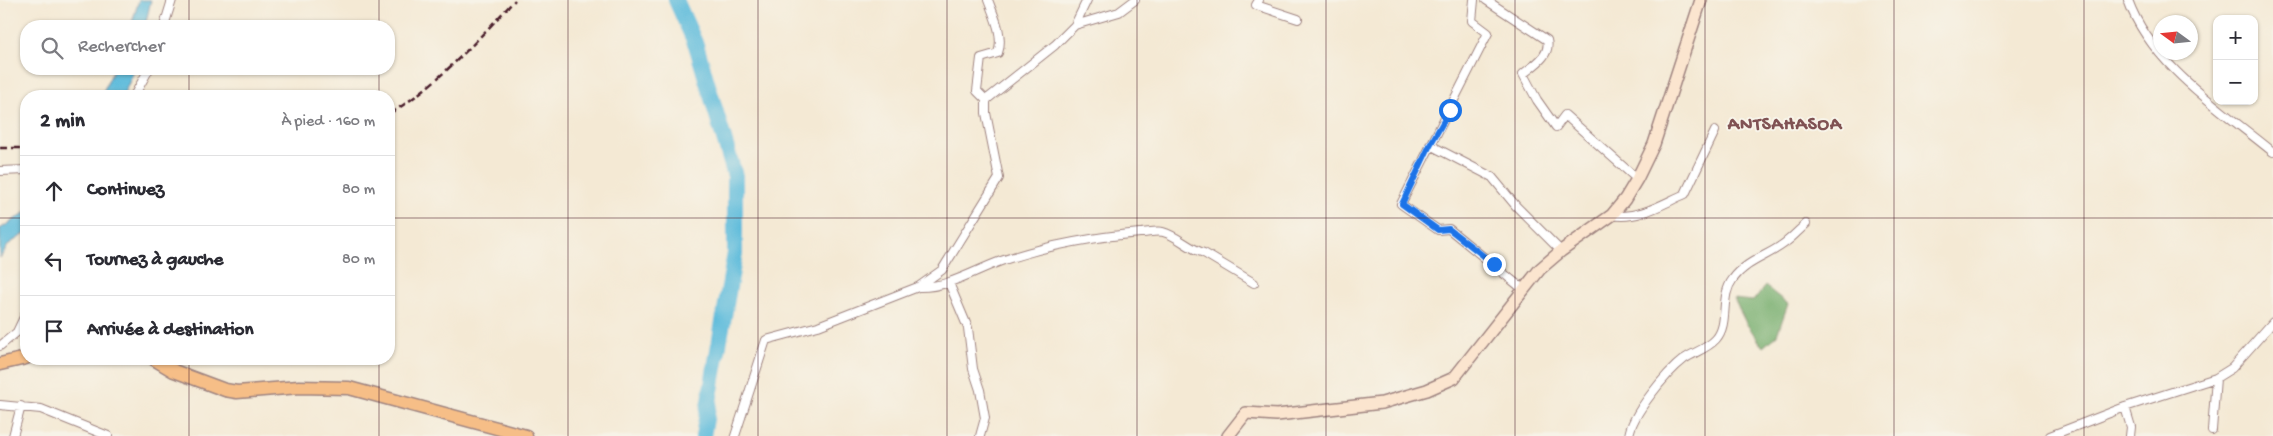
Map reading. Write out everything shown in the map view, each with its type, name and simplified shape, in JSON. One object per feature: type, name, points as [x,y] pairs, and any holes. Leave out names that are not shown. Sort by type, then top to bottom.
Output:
[{"type":"main road","points":[[0,364],[20,359]]},
{"type":"main road","points":[[164,365],[174,371],[225,390],[237,392],[299,387],[349,388],[526,436]]},
{"type":"street","points":[[166,20],[172,0]]},
{"type":"street","points":[[735,436],[766,340],[818,326],[918,287],[942,270],[999,178],[986,113],[986,100],[977,91],[981,58],[998,53],[1000,46],[998,27],[988,0]]},
{"type":"street","points":[[986,100],[1056,44],[1075,25],[1087,0]]},
{"type":"street","points":[[1075,25],[1119,12],[1135,0]]},
{"type":"street","points":[[1248,0],[1298,19]]},
{"type":"street","points":[[1474,0],[1472,21],[1488,33],[1475,63],[1430,145],[1402,204],[1438,230],[1449,229],[1524,290]]},
{"type":"street","points":[[1486,0],[1547,40],[1549,47],[1546,55],[1523,74],[1537,100],[1556,127],[1566,115],[1637,179]]},
{"type":"street","points":[[1228,436],[1246,413],[1277,415],[1382,404],[1427,390],[1454,378],[1540,269],[1561,251],[1612,215],[1637,179],[1654,144],[1701,0]]},
{"type":"street","points":[[2128,0],[2158,53],[2176,71],[2273,152]]},
{"type":"street","points":[[137,90],[146,75]]},
{"type":"street","points":[[1612,215],[1634,216],[1685,194],[1715,131]]},
{"type":"street","points":[[1430,145],[1492,177],[1516,206],[1561,251]]},
{"type":"street","points":[[0,171],[20,170]]},
{"type":"street","points":[[1629,436],[1634,418],[1675,367],[1685,358],[1710,345],[1722,332],[1726,293],[1732,280],[1747,264],[1785,243],[1806,224]]},
{"type":"street","points":[[918,287],[934,287],[949,283],[1003,260],[1064,244],[1115,236],[1163,232],[1197,251],[1204,252],[1254,283]]},
{"type":"street","points":[[949,283],[968,328],[973,369],[980,390],[985,418],[980,436]]},
{"type":"street","points":[[2050,436],[2125,407],[2216,378],[2232,368],[2273,322]]},
{"type":"street","points":[[0,346],[17,332],[20,326]]},
{"type":"street","points":[[2212,430],[2216,378]]},
{"type":"street","points":[[0,405],[41,409],[108,436]]},
{"type":"street","points":[[13,436],[21,406]]},
{"type":"street","points":[[2125,407],[2131,427],[2130,436]]},
{"type":"green space","points":[[1765,286],[1788,304],[1777,335],[1763,347],[1746,323],[1734,299],[1753,301]]},
{"type":"water","points":[[139,0],[151,0],[146,20],[133,20]]},
{"type":"water","points":[[111,75],[132,75],[126,90],[104,90]]},
{"type":"water","points":[[20,216],[20,237],[9,244],[0,258],[0,229]]},
{"type":"waterway","points":[[676,0],[696,45],[735,176],[735,253],[703,436]]},
{"type":"railway","points":[[395,110],[424,90],[440,76],[515,0]]},
{"type":"railway","points":[[0,148],[20,148]]},
{"type":"district","name":"ANTSAHASOA","points":[[1785,122]]},
{"type":"route","points":[[1450,110],[1416,172],[1402,204],[1438,230],[1449,229],[1494,264]]}]
